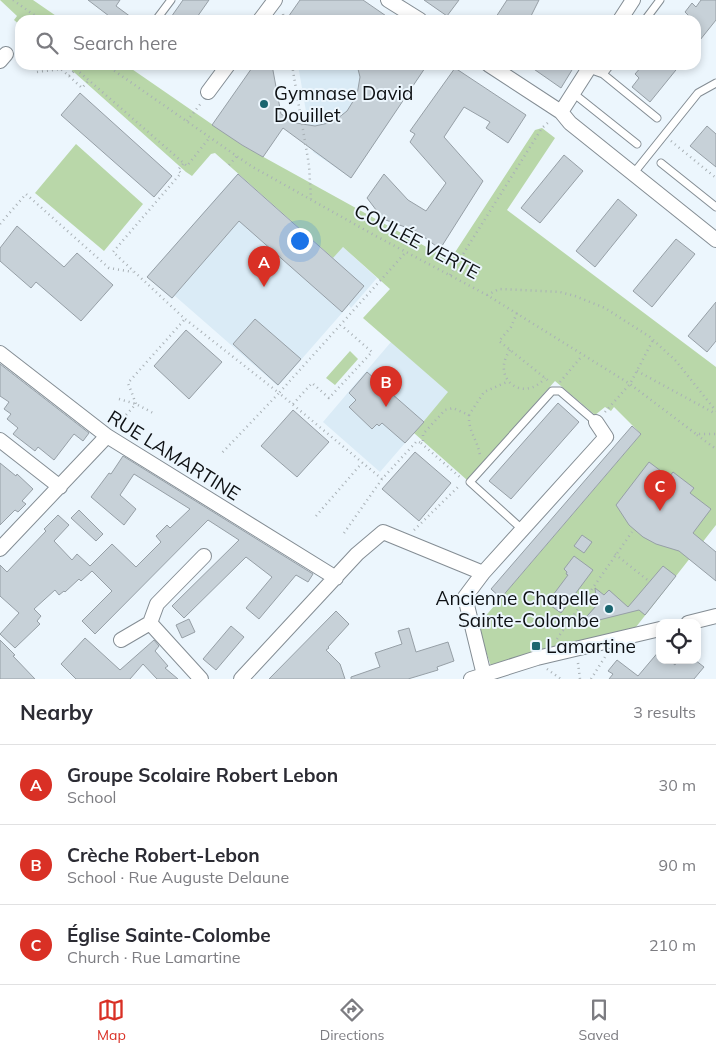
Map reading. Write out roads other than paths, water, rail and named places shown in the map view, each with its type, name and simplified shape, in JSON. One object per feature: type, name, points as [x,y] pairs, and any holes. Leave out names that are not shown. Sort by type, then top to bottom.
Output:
[{"type":"street","points":[[264,15],[275,0]]},
{"type":"street","points":[[388,0],[412,15]]},
{"type":"street","points":[[623,15],[632,0]]},
{"type":"street","points":[[208,92],[224,70]]},
{"type":"street","points":[[497,70],[561,112],[570,123],[716,240]]},
{"type":"street","points":[[561,112],[588,70]]},
{"type":"street","name":"RUE LAMARTINE","points":[[0,354],[107,436],[336,578]]},
{"type":"street","points":[[596,422],[606,437],[483,573],[465,598],[477,677],[537,658],[656,630]]},
{"type":"street","points":[[0,549],[60,488],[107,436]]},
{"type":"street","points":[[0,440],[60,488]]},
{"type":"street","points":[[241,679],[357,554],[382,532],[483,573]]},
{"type":"street","points":[[121,640],[150,623],[157,604],[204,556]]},
{"type":"street","points":[[701,620],[716,616]]},
{"type":"street","points":[[150,623],[201,679]]},
{"type":"lane","points":[[160,15],[171,0]]},
{"type":"lane","points":[[649,15],[660,0]]},
{"type":"lane","points":[[596,70],[657,118]]},
{"type":"lane","points":[[603,74],[606,70]]},
{"type":"lane","points":[[633,174],[698,92],[716,83]]},
{"type":"lane","points":[[573,94],[637,144]]},
{"type":"lane","points":[[661,163],[716,207]]},
{"type":"lane","points":[[523,530],[470,482],[552,391],[560,391],[596,422]]},
{"type":"place","name":"Gymnase David Douillet","points":[[264,104]]},
{"type":"place","name":"Groupe Scolaire Robert Lebon","points":[[264,287]]},
{"type":"place","name":"Crèche Robert-Lebon","points":[[386,407]]},
{"type":"place","name":"Église Sainte-Colombe","points":[[660,511]]},
{"type":"place","name":"Ancienne Chapelle Sainte-Colombe","points":[[609,609]]},
{"type":"place","name":"Lamartine","points":[[536,646]]}]
